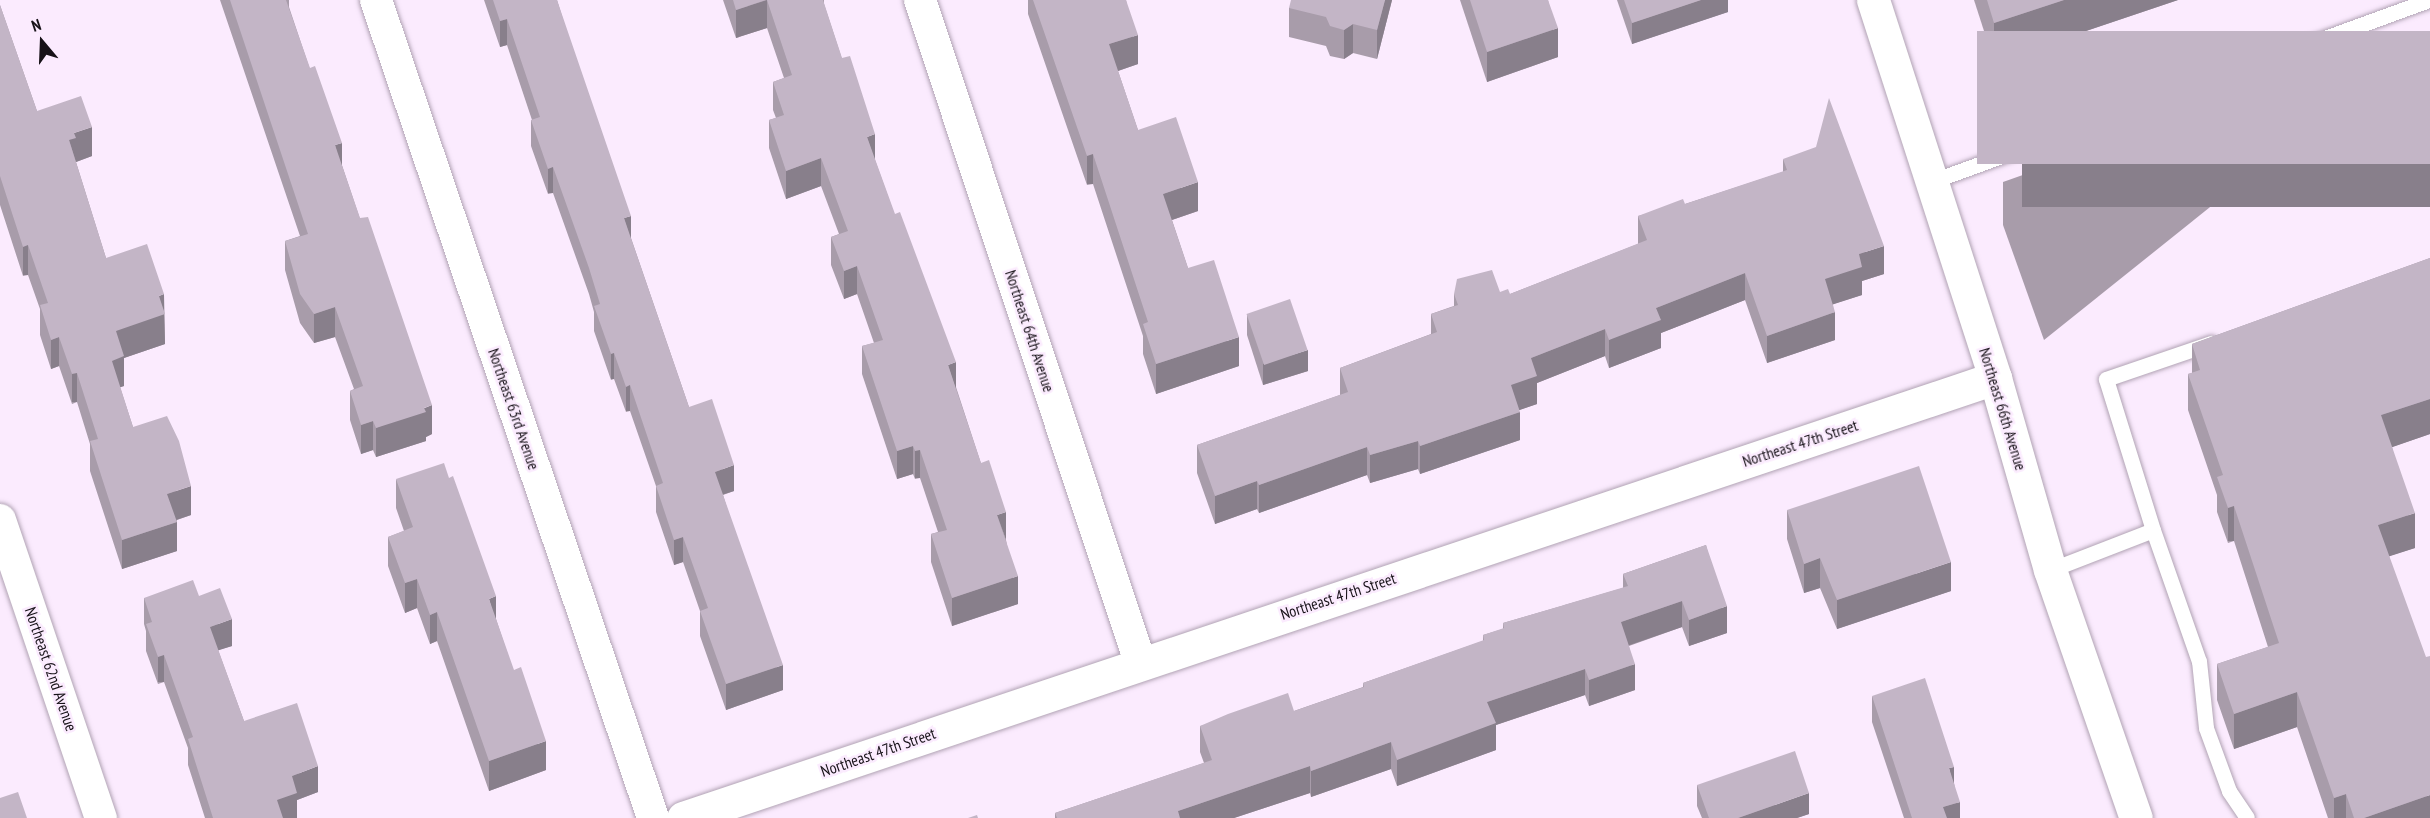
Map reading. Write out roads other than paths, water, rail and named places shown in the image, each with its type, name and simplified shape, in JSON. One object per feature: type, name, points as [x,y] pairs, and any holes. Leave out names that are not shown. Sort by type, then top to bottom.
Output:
[{"type":"street","name":"Northeast 63rd Avenue","points":[[376,0],[653,818]]},
{"type":"street","name":"Northeast 64th Avenue","points":[[920,0],[1140,662]]},
{"type":"street","name":"Northeast 66th Avenue","points":[[1873,0],[1995,378],[2050,570],[2136,818]]},
{"type":"street","name":"Northeast 47th Street","points":[[683,818],[1140,662],[1995,378]]},
{"type":"street","name":"Northeast 62nd Avenue","points":[[0,520],[101,818]]},
{"type":"lane","points":[[1930,182],[2429,0]]},
{"type":"lane","points":[[2228,337],[2106,379],[2153,530],[2199,661],[2206,728],[2229,791],[2247,818]]},
{"type":"lane","points":[[2050,570],[2153,530]]}]
